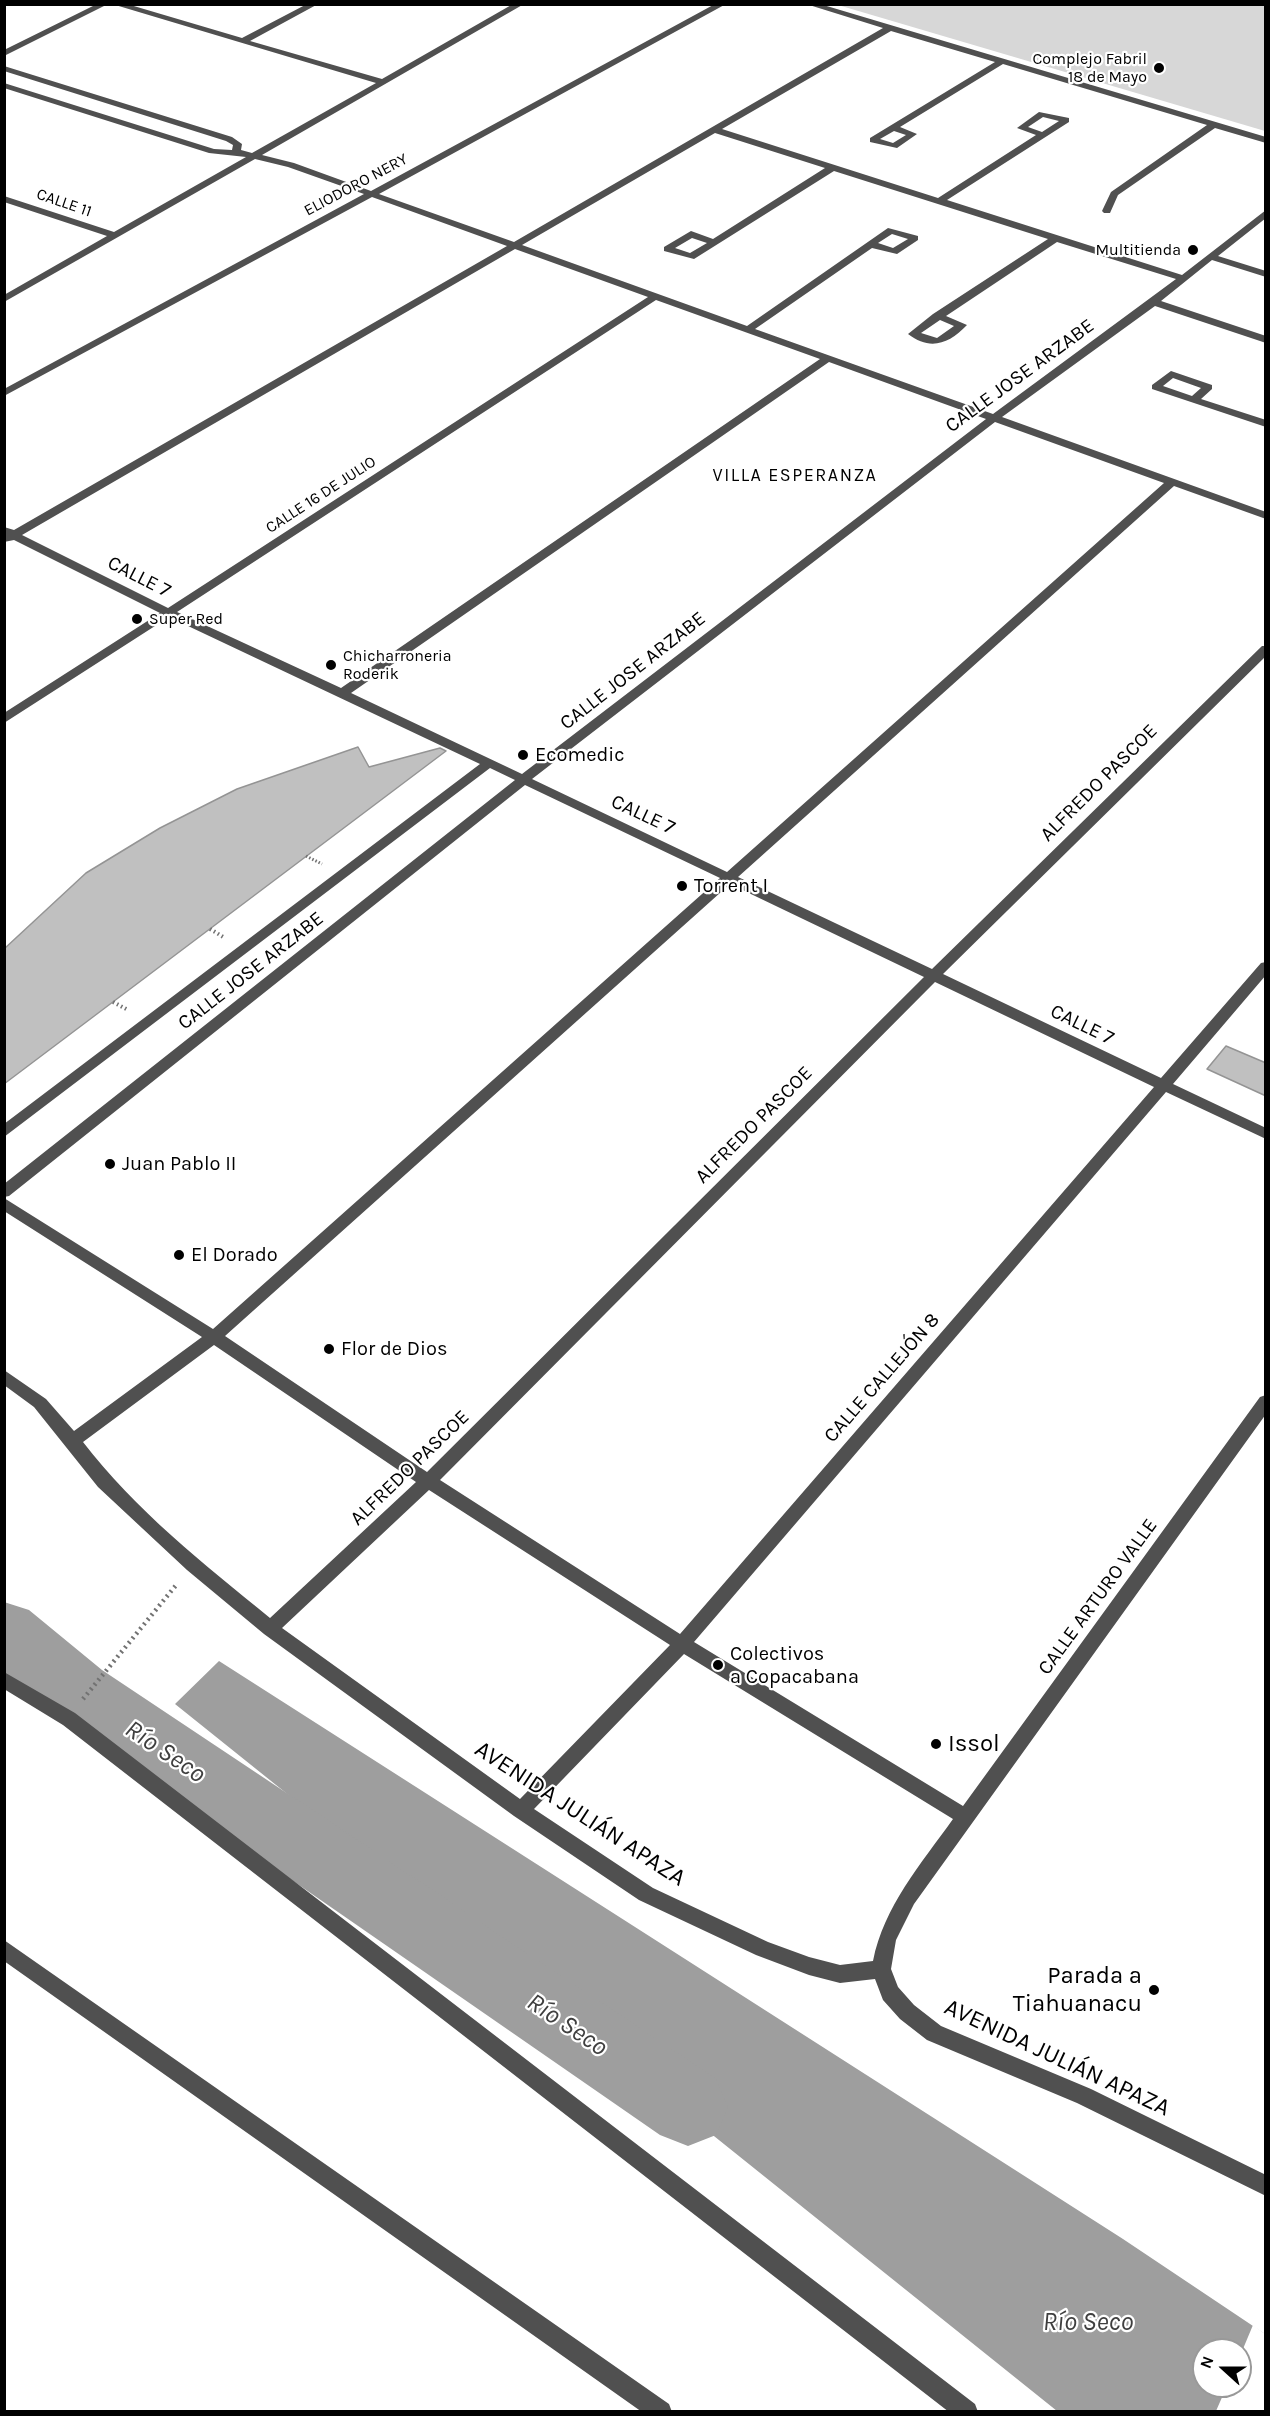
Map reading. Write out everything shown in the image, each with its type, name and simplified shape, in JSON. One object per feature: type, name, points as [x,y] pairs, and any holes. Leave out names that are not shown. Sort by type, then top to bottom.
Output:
[{"type":"street","points":[[4,54],[104,4]]},
{"type":"street","points":[[116,4],[383,82]]},
{"type":"street","points":[[243,42],[314,4]]},
{"type":"street","points":[[4,299],[520,4]]},
{"type":"street","name":"ELIODORO NERY","points":[[4,393],[722,4]]},
{"type":"street","points":[[810,4],[1266,140]]},
{"type":"street","points":[[8,535],[890,28]]},
{"type":"street","points":[[892,128],[1002,62]]},
{"type":"street","points":[[4,68],[229,139],[238,144],[237,152]]},
{"type":"street","points":[[4,85],[212,150],[223,153],[237,152],[291,165],[1266,516]]},
{"type":"street","points":[[1107,211],[1114,194],[1214,124]]},
{"type":"street","points":[[715,130],[1182,278]]},
{"type":"street","points":[[941,200],[1044,135]]},
{"type":"street","points":[[713,242],[833,167]]},
{"type":"street","name":"CALLE 11","points":[[4,199],[115,236]]},
{"type":"street","name":"CALLE JOSE ARZABE","points":[[4,1192],[523,780],[994,418],[1154,302],[1266,213]]},
{"type":"street","points":[[937,316],[1056,238]]},
{"type":"street","points":[[747,330],[870,244]]},
{"type":"street","points":[[1211,256],[1266,274]]},
{"type":"street","name":"CALLE 16 DE JULIO","points":[[4,719],[654,297]]},
{"type":"street","points":[[1154,302],[1266,340]]},
{"type":"street","points":[[342,693],[828,358]]},
{"type":"street","points":[[1193,400],[1266,424]]},
{"type":"street","points":[[73,1441],[214,1337],[1172,482]]},
{"type":"street","name":"CALLE 7","points":[[8,535],[169,614],[729,876],[1266,1134]]},
{"type":"street","name":"ALFREDO PASCOE","points":[[270,1629],[428,1481],[934,975],[1266,649]]},
{"type":"street","points":[[4,1132],[489,763]]},
{"type":"street","name":"CALLE CALLEJÓN 8","points":[[521,1810],[682,1644],[1161,1085],[1266,966]]},
{"type":"street","points":[[4,1203],[214,1337],[428,1481],[682,1644],[965,1817]]},
{"type":"street","name":"AVENIDA JULIÁN APAZA","points":[[4,1376],[40,1403],[104,1482],[193,1565],[270,1629],[521,1810],[646,1894],[763,1949],[809,1966],[840,1974],[881,1969],[890,1993],[907,2013],[934,2033],[1084,2096],[1266,2186]]},
{"type":"street","name":"CALLE ARTURO VALLE","points":[[881,1969],[886,1939],[907,1898],[1266,1401]]},
{"type":"street","points":[[5,1680],[69,1719],[966,2412]]},
{"type":"street","points":[[4,1949],[661,2412]]},
{"type":"path","points":[[82,1700],[193,1565]]},
{"type":"shaded area","name":"Complejo Fabril 18 de Mayo","points":[[838,5],[1265,5],[1265,131]]},
{"type":"water","name":"Río Seco","points":[[219,1661],[1123,2239],[1265,2334],[1265,2411],[1057,2411],[175,1704]]},
{"type":"pier","points":[[1253,2325],[1265,2334],[1265,2411],[1216,2411],[1222,2398],[1252,2398],[1252,2338],[1248,2338]]},
{"type":"building","points":[[358,747],[369,767],[440,748],[446,751],[4,1084],[4,949],[86,873],[160,828],[237,789]]},
{"type":"building","points":[[1226,1046],[1266,1063],[1266,1096],[1207,1069]]},
{"type":"waterway","name":"Río Seco","points":[[4,1631],[77,1692],[688,2107]]},
{"type":"place","name":"Complejo Fabril 18 de Mayo","points":[[1159,68]]},
{"type":"place","name":"Multitienda","points":[[1193,250]]},
{"type":"place","name":"Super Red","points":[[137,619]]},
{"type":"place","name":"Chicharroneria Roderik","points":[[331,665]]},
{"type":"place","name":"Ecomedic","points":[[523,755]]},
{"type":"place","name":"Torrent I","points":[[682,886]]},
{"type":"place","name":"Juan Pablo II","points":[[110,1164]]},
{"type":"place","name":"El Dorado","points":[[179,1255]]},
{"type":"place","name":"Flor de Dios","points":[[329,1349]]},
{"type":"place","name":"Colectivos a Copacabana","points":[[718,1665]]},
{"type":"place","name":"Issol","points":[[936,1744]]},
{"type":"place","name":"Parada a Tiahuanacu","points":[[1154,1990]]},
{"type":"district","name":"VILLA ESPERANZA","points":[[795,476]]}]
